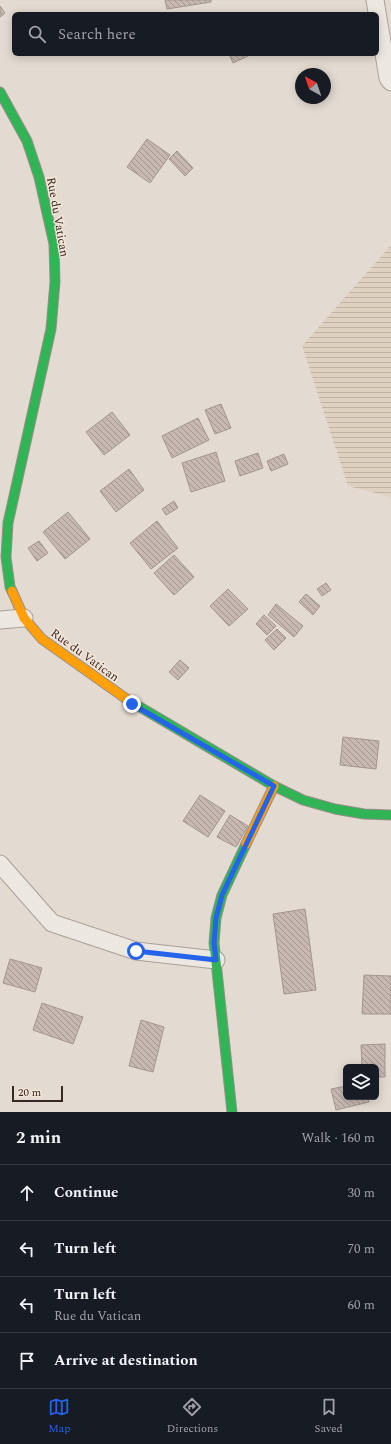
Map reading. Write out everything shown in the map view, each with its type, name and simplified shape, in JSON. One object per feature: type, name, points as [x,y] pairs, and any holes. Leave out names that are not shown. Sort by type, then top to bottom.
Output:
[{"type":"street","points":[[375,0],[377,12]]},
{"type":"street","points":[[379,24],[388,78],[391,82]]},
{"type":"street","name":"Rue du Vatican","points":[[0,92],[27,141],[39,177],[54,244],[55,274],[51,329],[8,523],[6,558],[10,587],[24,618],[42,639],[132,704],[274,786],[303,800],[335,809],[364,814],[391,815]]},
{"type":"street","points":[[0,620],[24,618]]},
{"type":"street","points":[[232,1112],[214,943],[216,918],[222,895],[274,786]]},
{"type":"street","points":[[0,864],[52,923],[136,951],[216,960]]},
{"type":"shaded area","points":[[391,245],[391,497],[348,486],[302,346]]},
{"type":"building","points":[[165,0],[211,0],[211,2],[167,9]]},
{"type":"building","points":[[0,6],[5,13],[0,17]]},
{"type":"building","points":[[230,56],[248,56],[233,63]]},
{"type":"building","points":[[147,139],[170,155],[150,183],[127,167]]},
{"type":"building","points":[[177,151],[193,168],[185,176],[169,159]]},
{"type":"building","points":[[221,404],[231,428],[215,434],[205,410]]},
{"type":"building","points":[[112,412],[130,435],[104,455],[86,432]]},
{"type":"building","points":[[198,418],[209,440],[172,458],[162,436]]},
{"type":"building","points":[[216,452],[225,481],[191,492],[182,463]]},
{"type":"building","points":[[258,453],[263,468],[240,476],[235,461]]},
{"type":"building","points":[[284,454],[288,464],[271,471],[267,461]]},
{"type":"building","points":[[129,469],[144,490],[116,512],[100,491]]},
{"type":"building","points":[[174,501],[178,508],[166,515],[162,509]]},
{"type":"building","points":[[68,512],[90,539],[65,559],[43,532]]},
{"type":"building","points":[[157,521],[178,548],[151,569],[130,543]]},
{"type":"building","points":[[39,541],[48,553],[37,561],[28,548]]},
{"type":"building","points":[[174,555],[194,577],[174,595],[154,573]]},
{"type":"building","points":[[326,583],[331,590],[322,596],[317,589]]},
{"type":"building","points":[[228,589],[248,609],[229,626],[210,606]]},
{"type":"building","points":[[306,594],[320,606],[313,615],[299,602]]},
{"type":"building","points":[[276,604],[303,626],[294,637],[268,615]]},
{"type":"building","points":[[264,615],[276,626],[267,635],[256,624]]},
{"type":"building","points":[[277,629],[286,638],[274,650],[265,640]]},
{"type":"building","points":[[180,660],[189,668],[178,680],[169,672]]},
{"type":"building","points":[[343,737],[379,741],[376,769],[340,765]]},
{"type":"building","points":[[200,795],[225,811],[208,837],[183,821]]},
{"type":"building","points":[[230,815],[248,826],[236,847],[217,837]]},
{"type":"building","points":[[305,909],[316,990],[284,994],[273,914]]},
{"type":"building","points":[[10,959],[42,968],[35,992],[3,983]]},
{"type":"building","points":[[364,975],[391,976],[391,1014],[362,1014]]},
{"type":"building","points":[[42,1003],[83,1017],[73,1044],[33,1030]]},
{"type":"building","points":[[141,1020],[164,1027],[153,1072],[129,1066]]},
{"type":"building","points":[[385,1044],[385,1077],[379,1077],[379,1064],[362,1064],[361,1045]]},
{"type":"building","points":[[343,1087],[343,1100],[369,1100],[369,1102],[336,1110],[331,1089]]},
{"type":"traffic: fast","points":[[0,92],[27,141],[39,177],[54,244],[55,282],[51,329],[8,523],[6,557],[10,587],[12,591]]},
{"type":"traffic: fast","points":[[128,700],[274,786],[303,800],[335,809],[364,814],[391,815]]},
{"type":"traffic: fast","points":[[232,1112],[214,943],[216,918],[222,895],[246,844]]},
{"type":"traffic: slow","points":[[12,591],[24,618],[42,639],[128,700]]},
{"type":"traffic: slow","points":[[246,844],[274,786]]},
{"type":"route","points":[[132,704],[274,786],[222,895],[216,918],[214,943],[216,960],[136,951]]}]
